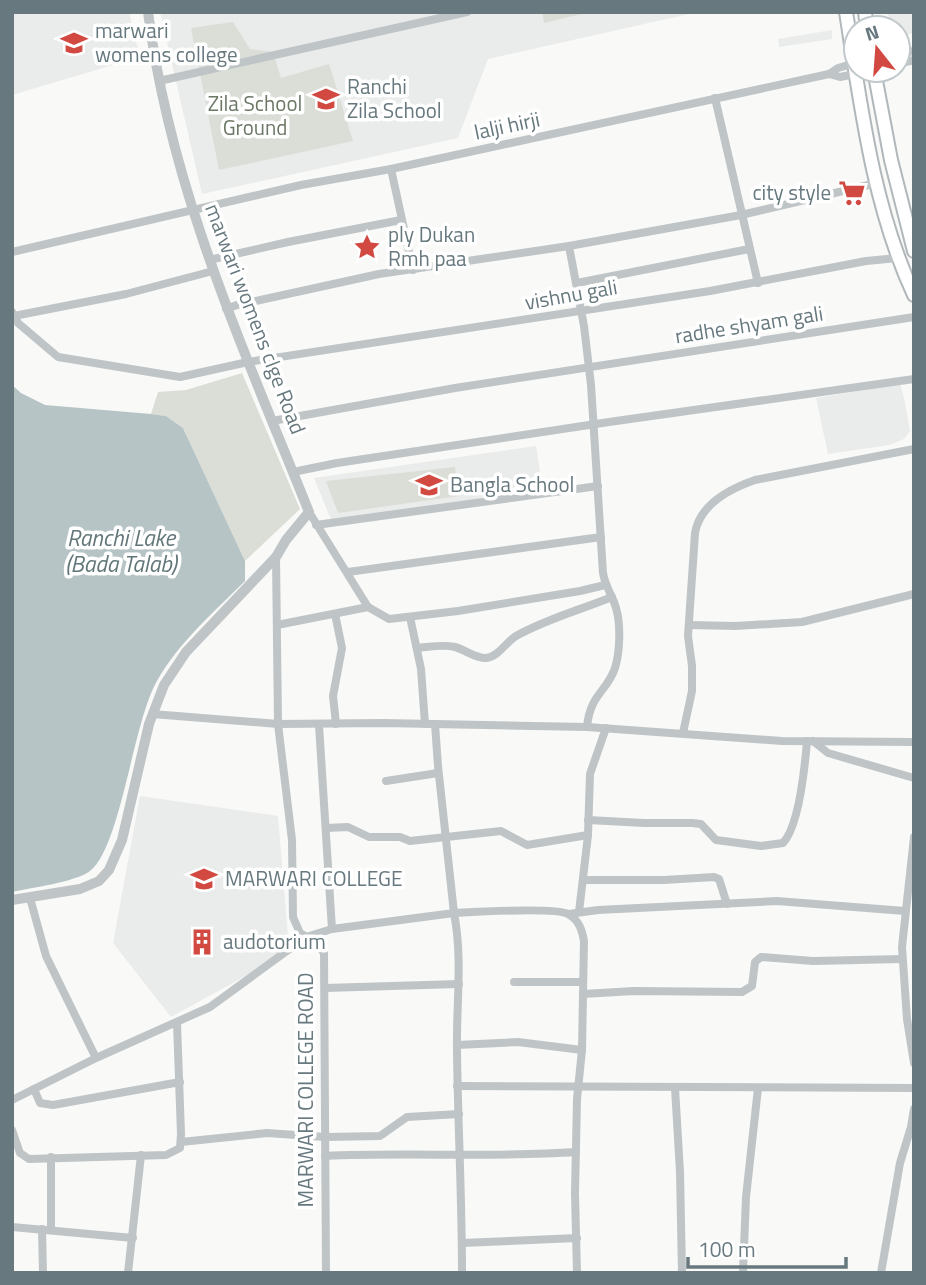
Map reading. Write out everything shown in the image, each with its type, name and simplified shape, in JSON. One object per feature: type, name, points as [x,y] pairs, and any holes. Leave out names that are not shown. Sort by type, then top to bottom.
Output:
[{"type":"main road","points":[[858,84],[877,183],[898,258],[914,295]]},
{"type":"main road","points":[[877,84],[891,160],[914,251]]},
{"type":"street","name":"marwari womens clge Road","points":[[148,12],[159,81],[192,211],[226,309],[309,512]]},
{"type":"street","points":[[159,81],[467,12]]},
{"type":"street","name":"lalji hirji","points":[[12,252],[301,185],[391,169],[829,74],[842,76]]},
{"type":"street","points":[[715,98],[758,283]]},
{"type":"street","points":[[391,169],[413,270]]},
{"type":"street","points":[[226,309],[342,282],[741,215],[877,183]]},
{"type":"street","points":[[13,314],[126,294],[288,242],[401,220]]},
{"type":"street","points":[[569,246],[589,368],[605,585],[618,617],[617,659],[611,676],[590,707],[587,727]]},
{"type":"street","points":[[577,283],[749,249]]},
{"type":"street","name":"vishnu gali","points":[[13,314],[19,323],[58,357],[180,377],[248,362],[581,312],[758,283],[866,261],[898,258]]},
{"type":"street","name":"radhe shyam gali","points":[[272,421],[455,388],[914,317]]},
{"type":"street","points":[[293,472],[337,463],[914,379]]},
{"type":"street","points":[[683,733],[692,691],[689,625],[696,525],[704,511],[733,489],[755,480],[914,449]]},
{"type":"street","points":[[316,524],[598,486]]},
{"type":"street","points":[[12,900],[92,885],[109,870],[122,840],[152,714],[164,685],[186,652],[276,557],[309,512],[368,607],[389,619],[571,593],[605,585]]},
{"type":"street","points":[[348,572],[601,537]]},
{"type":"street","name":"MARWARI COLLEGE ROAD","points":[[276,557],[278,724],[291,832],[293,917],[300,933],[324,953],[326,1273]]},
{"type":"street","points":[[689,625],[735,626],[802,622],[914,594]]},
{"type":"street","points":[[417,648],[453,647],[486,658],[522,633],[556,617],[612,597]]},
{"type":"street","points":[[277,625],[368,607]]},
{"type":"street","points":[[335,614],[342,648],[333,696],[336,724]]},
{"type":"street","points":[[410,617],[425,700],[425,724]]},
{"type":"street","points":[[152,714],[278,724],[435,723],[606,727],[782,741],[914,742]]},
{"type":"street","points":[[435,723],[445,837],[460,948],[457,1086],[461,1156],[462,1273]]},
{"type":"street","points":[[319,725],[332,929]]},
{"type":"street","points":[[579,912],[588,835],[590,774],[606,727]]},
{"type":"street","points":[[588,820],[701,824],[716,840],[761,846],[783,843],[791,831],[810,741]]},
{"type":"street","points":[[810,741],[828,753],[914,778]]},
{"type":"street","points":[[386,781],[438,773]]},
{"type":"street","points":[[326,828],[353,828],[361,834],[376,838],[400,837],[417,841],[500,831],[527,845],[588,835]]},
{"type":"street","points":[[914,836],[902,959],[914,1063]]},
{"type":"street","points":[[584,880],[714,877],[719,879],[727,904]]},
{"type":"street","points":[[30,898],[46,956],[96,1058]]},
{"type":"street","points":[[569,914],[777,901],[905,911]]},
{"type":"street","points":[[12,1100],[96,1058],[177,1023],[223,998],[306,937],[332,929],[454,913],[561,911],[569,914],[581,929],[583,994],[576,1152],[577,1273]]},
{"type":"street","points":[[583,994],[634,991],[742,992],[752,986],[755,962],[761,957],[813,961],[902,959]]},
{"type":"street","points":[[514,982],[583,982]]},
{"type":"street","points":[[325,988],[459,984]]},
{"type":"street","points":[[12,1130],[23,1157],[29,1159],[141,1156],[172,1153],[180,1148],[177,1023]]},
{"type":"street","points":[[457,1045],[517,1042],[582,1049]]},
{"type":"street","points":[[34,1089],[40,1103],[53,1105],[180,1082]]},
{"type":"street","points":[[457,1086],[914,1088]]},
{"type":"street","points":[[675,1088],[682,1273]]},
{"type":"street","points":[[743,1273],[746,1196],[758,1088]]},
{"type":"street","points":[[881,1273],[900,1163],[914,1109]]},
{"type":"street","points":[[181,1142],[267,1133],[325,1137],[380,1136],[407,1117],[459,1114]]},
{"type":"street","points":[[325,1156],[390,1153],[461,1156],[576,1152]]},
{"type":"street","points":[[128,1273],[141,1156]]},
{"type":"street","points":[[43,1273],[51,1157]]},
{"type":"street","points":[[12,1227],[133,1238]]},
{"type":"street","points":[[462,1243],[576,1238]]},
{"type":"shaded area","name":"marwari womens college","points":[[12,12],[129,12],[140,57],[12,95]]},
{"type":"shaded area","name":"Ranchi Zila School","points":[[160,12],[698,12],[488,59],[458,138],[202,194]]},
{"type":"shaded area","points":[[914,12],[914,33],[912,14],[888,14]]},
{"type":"shaded area","points":[[832,30],[832,39],[779,47],[778,39]]},
{"type":"shaded area","points":[[900,384],[910,431],[904,439],[889,445],[828,454],[816,398]]},
{"type":"shaded area","name":"Bangla School","points":[[536,446],[543,492],[332,522],[314,478]]},
{"type":"shaded area","name":"MARWARI COLLEGE","points":[[140,796],[278,816],[289,948],[280,957],[171,1017],[113,943]]},
{"type":"green space","points":[[542,12],[590,12],[544,23]]},
{"type":"green space","name":"Zila School Ground","points":[[233,22],[250,49],[273,52],[281,78],[329,64],[353,141],[219,170],[191,28]]},
{"type":"green space","points":[[242,373],[300,509],[245,561],[183,428],[166,416],[151,414],[158,392],[186,390]]},
{"type":"green space","points":[[455,467],[459,496],[338,513],[326,481]]},
{"type":"water","name":"Ranchi Lake (Bada Talab)","points":[[12,385],[21,393],[45,405],[166,416],[183,428],[245,561],[245,581],[186,640],[157,681],[141,725],[110,837],[101,858],[83,875],[12,892]]},
{"type":"place","name":"marwari womens college","points":[[74,43]]},
{"type":"place","name":"Ranchi Zila School","points":[[326,99]]},
{"type":"place","name":"city style","points":[[852,193]]},
{"type":"place","name":"ply Dukan Rmh paa","points":[[367,247]]},
{"type":"place","name":"Bangla School","points":[[429,485]]},
{"type":"place","name":"MARWARI COLLEGE","points":[[204,879]]},
{"type":"place","name":"audotorium","points":[[202,942]]}]
